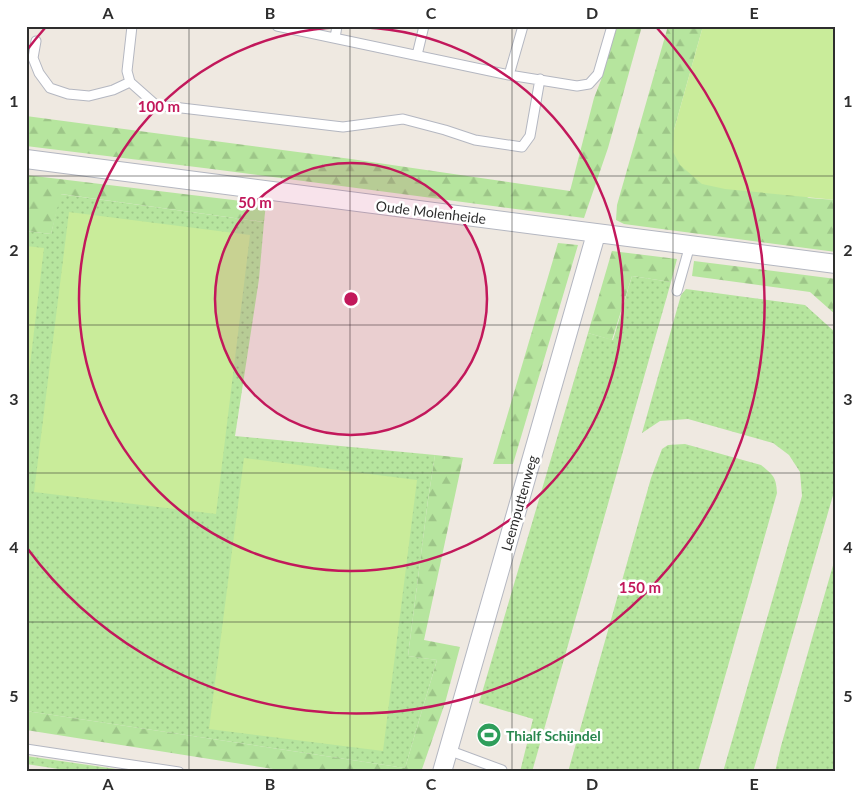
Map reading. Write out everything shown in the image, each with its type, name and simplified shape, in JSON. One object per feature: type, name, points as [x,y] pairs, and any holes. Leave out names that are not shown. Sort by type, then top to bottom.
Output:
[{"type":"street","name":"Oude Molenheide","points":[[26,159],[836,264]]},
{"type":"street","name":"Leemputtenweg","points":[[442,772],[596,234]]},
{"type":"lane","points":[[132,26],[127,71],[130,82],[156,105],[343,127],[403,119],[475,140],[522,147],[530,136],[540,79]]},
{"type":"lane","points":[[277,26],[509,75],[578,86],[589,84],[598,74],[612,26]]},
{"type":"lane","points":[[335,38],[338,26]]},
{"type":"lane","points":[[417,55],[424,26]]},
{"type":"lane","points":[[509,75],[523,26]]},
{"type":"lane","points":[[36,41],[32,58],[38,73],[50,88],[68,94],[88,96],[114,90],[130,82]]},
{"type":"lane","points":[[677,291],[690,245]]},
{"type":"lane","points":[[26,749],[179,772]]},
{"type":"lane","points":[[448,750],[502,770]]},
{"type":"green space","points":[[616,26],[642,26],[608,148],[584,218],[26,146],[26,116],[351,159],[570,191],[594,98]]},
{"type":"green space","points":[[668,26],[703,26],[674,130],[809,198],[836,200],[836,252],[624,224],[616,220],[617,205]]},
{"type":"green space","points":[[703,26],[836,26],[836,200],[725,189],[702,184],[680,165],[673,152],[674,130]]},
{"type":"green space","points":[[26,175],[266,204],[264,222],[61,194],[51,234],[26,231]]},
{"type":"green space","points":[[60,194],[264,222],[259,279],[235,436],[435,455],[408,656],[437,660],[405,768],[26,711],[26,231],[51,234]]},
{"type":"green space","points":[[69,212],[250,235],[216,514],[34,492]]},
{"type":"green space","points":[[558,243],[578,245],[513,464],[493,464]]},
{"type":"green space","points":[[26,246],[44,248],[26,399]]},
{"type":"green space","points":[[612,251],[677,259],[671,282],[632,276],[612,340],[588,333]]},
{"type":"green space","points":[[694,261],[836,279],[836,315],[810,292],[692,276]]},
{"type":"green space","points":[[632,276],[671,282],[532,772],[520,772],[533,719],[479,703],[588,333],[613,340]]},
{"type":"green space","points":[[686,289],[805,305],[836,333],[836,485],[753,772],[723,772],[802,496],[800,472],[789,455],[773,443],[688,419],[660,421],[642,433],[681,295]]},
{"type":"green space","points":[[685,444],[761,465],[774,477],[777,493],[698,772],[568,772],[651,478],[662,449],[668,445]]},
{"type":"green space","points":[[435,455],[463,458],[424,640],[460,647],[445,703],[421,772],[292,772],[26,730],[26,711],[405,768],[437,660],[408,656]]},
{"type":"green space","points":[[244,458],[417,480],[383,751],[209,729]]},
{"type":"green space","points":[[836,555],[836,772],[775,772],[781,746]]},
{"type":"green space","points":[[26,756],[137,772],[78,772],[26,764]]},
{"type":"place","name":"Thialf Schijndel","points":[[489,735]]}]
